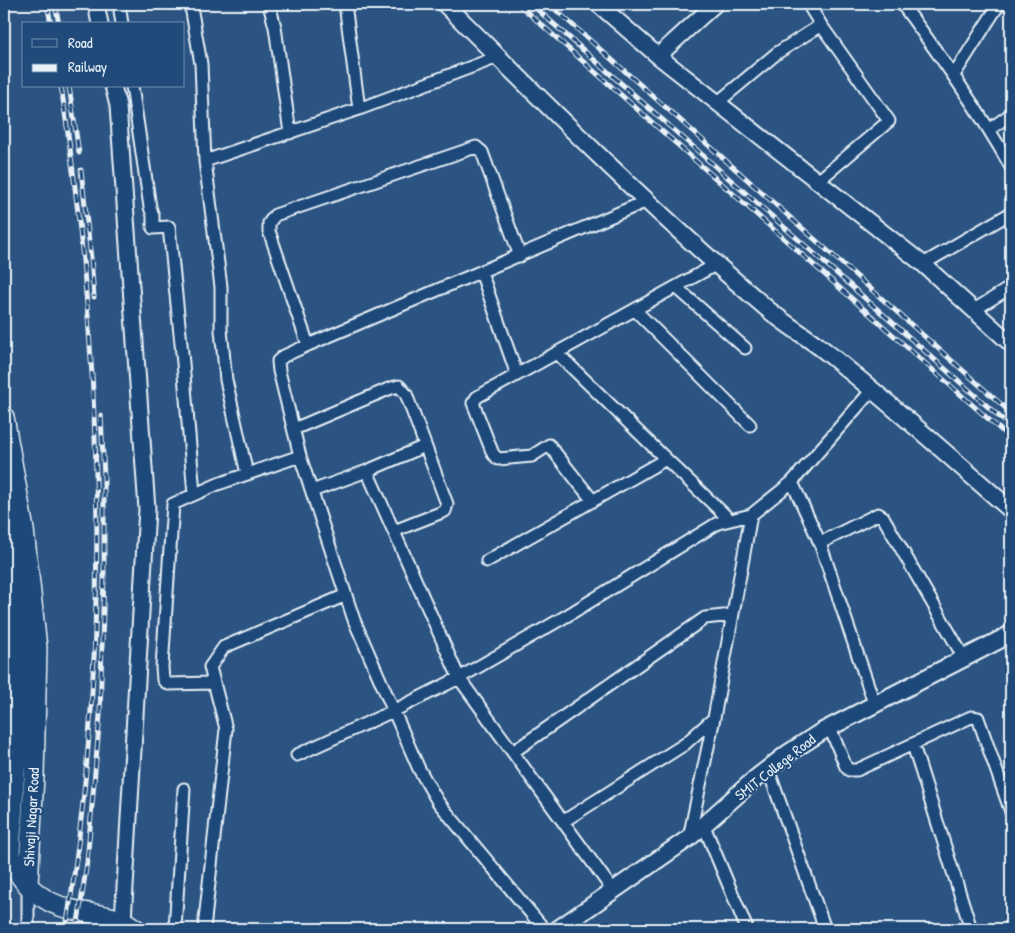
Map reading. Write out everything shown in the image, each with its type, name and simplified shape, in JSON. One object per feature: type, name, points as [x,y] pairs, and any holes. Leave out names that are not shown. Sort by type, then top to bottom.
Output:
[{"type":"main road","points":[[445,4],[647,202],[766,308],[825,351],[1011,510]]},
{"type":"main road","name":"Shivaji Nagar Road","points":[[4,418],[12,533]]},
{"type":"main road","name":"Shivaji Nagar Road","points":[[4,497],[37,648],[34,776],[28,885]]},
{"type":"main road","name":"SMIT College Road","points":[[558,929],[614,892],[689,838],[787,754],[830,728],[1011,634]]},
{"type":"main road","points":[[28,885],[48,901],[69,909],[130,925]]},
{"type":"street","points":[[96,4],[100,22]]},
{"type":"street","points":[[119,4],[122,22]]},
{"type":"street","points":[[189,4],[201,64],[205,161],[221,287],[221,330],[226,380],[247,474]]},
{"type":"street","points":[[269,4],[290,133]]},
{"type":"street","points":[[345,4],[359,109]]},
{"type":"street","points":[[598,4],[658,56],[924,264],[1011,344]]},
{"type":"street","points":[[658,56],[715,4]]},
{"type":"street","points":[[808,4],[889,121],[818,182]]},
{"type":"street","points":[[902,4],[954,75],[990,129],[1011,167]]},
{"type":"street","points":[[954,75],[999,4]]},
{"type":"street","points":[[717,103],[777,53],[821,25]]},
{"type":"street","points":[[205,161],[359,109],[498,57]]},
{"type":"street","points":[[114,88],[118,106],[147,509],[130,925]]},
{"type":"street","points":[[132,88],[150,207],[153,216],[153,228],[169,227],[194,494]]},
{"type":"street","points":[[990,129],[1011,114]]},
{"type":"street","points":[[308,346],[269,231],[269,223],[276,216],[476,147],[482,152],[520,256]]},
{"type":"street","points":[[544,929],[438,802],[419,769],[354,620],[300,456],[278,361],[284,356],[647,202]]},
{"type":"street","points":[[924,264],[1011,212]]},
{"type":"street","points":[[593,501],[549,445],[532,456],[498,459],[493,454],[473,402],[477,397],[717,264]]},
{"type":"street","points":[[481,272],[517,375]]},
{"type":"street","points":[[676,287],[745,348]]},
{"type":"street","points":[[974,310],[1011,287]]},
{"type":"street","points":[[635,310],[750,425]]},
{"type":"street","points":[[557,353],[730,520]]},
{"type":"street","points":[[294,429],[399,386],[406,394],[447,508],[444,511],[394,531]]},
{"type":"street","points":[[297,755],[459,678],[568,615],[718,523],[751,515],[792,482],[872,390]]},
{"type":"street","points":[[312,491],[367,471],[425,446]]},
{"type":"street","points":[[213,683],[168,684],[163,680],[173,504],[218,484],[300,456]]},
{"type":"street","points":[[487,561],[666,459]]},
{"type":"street","points":[[367,471],[459,678],[614,892]]},
{"type":"street","points":[[792,482],[820,542],[875,706]]},
{"type":"street","points":[[820,542],[878,514],[883,517],[964,658]]},
{"type":"street","points":[[689,838],[714,718],[751,515]]},
{"type":"street","points":[[204,929],[226,729],[210,667],[224,647],[346,595]]},
{"type":"street","points":[[513,752],[705,618],[732,615]]},
{"type":"street","points":[[830,728],[846,767],[849,770],[857,770],[971,717],[978,718],[1011,812]]},
{"type":"street","points":[[564,821],[685,744],[714,718]]},
{"type":"street","points":[[913,745],[971,929]]},
{"type":"street","points":[[768,769],[825,929]]},
{"type":"street","points":[[175,929],[184,789]]},
{"type":"street","points":[[704,826],[747,929]]},
{"type":"street","points":[[28,885],[28,929]]},
{"type":"railway","points":[[47,4],[51,22]]},
{"type":"railway","points":[[55,4],[59,22]]},
{"type":"railway","points":[[518,4],[1011,439]]},
{"type":"railway","points":[[531,4],[1011,427]]},
{"type":"railway","points":[[549,4],[1011,413]]},
{"type":"railway","points":[[61,88],[86,296],[93,402],[96,508],[96,613],[90,719],[80,824],[66,929]]},
{"type":"railway","points":[[69,88],[79,153]]},
{"type":"railway","points":[[81,170],[94,297]]},
{"type":"railway","points":[[77,929],[87,862],[100,715],[104,576],[104,477],[101,415]]}]
